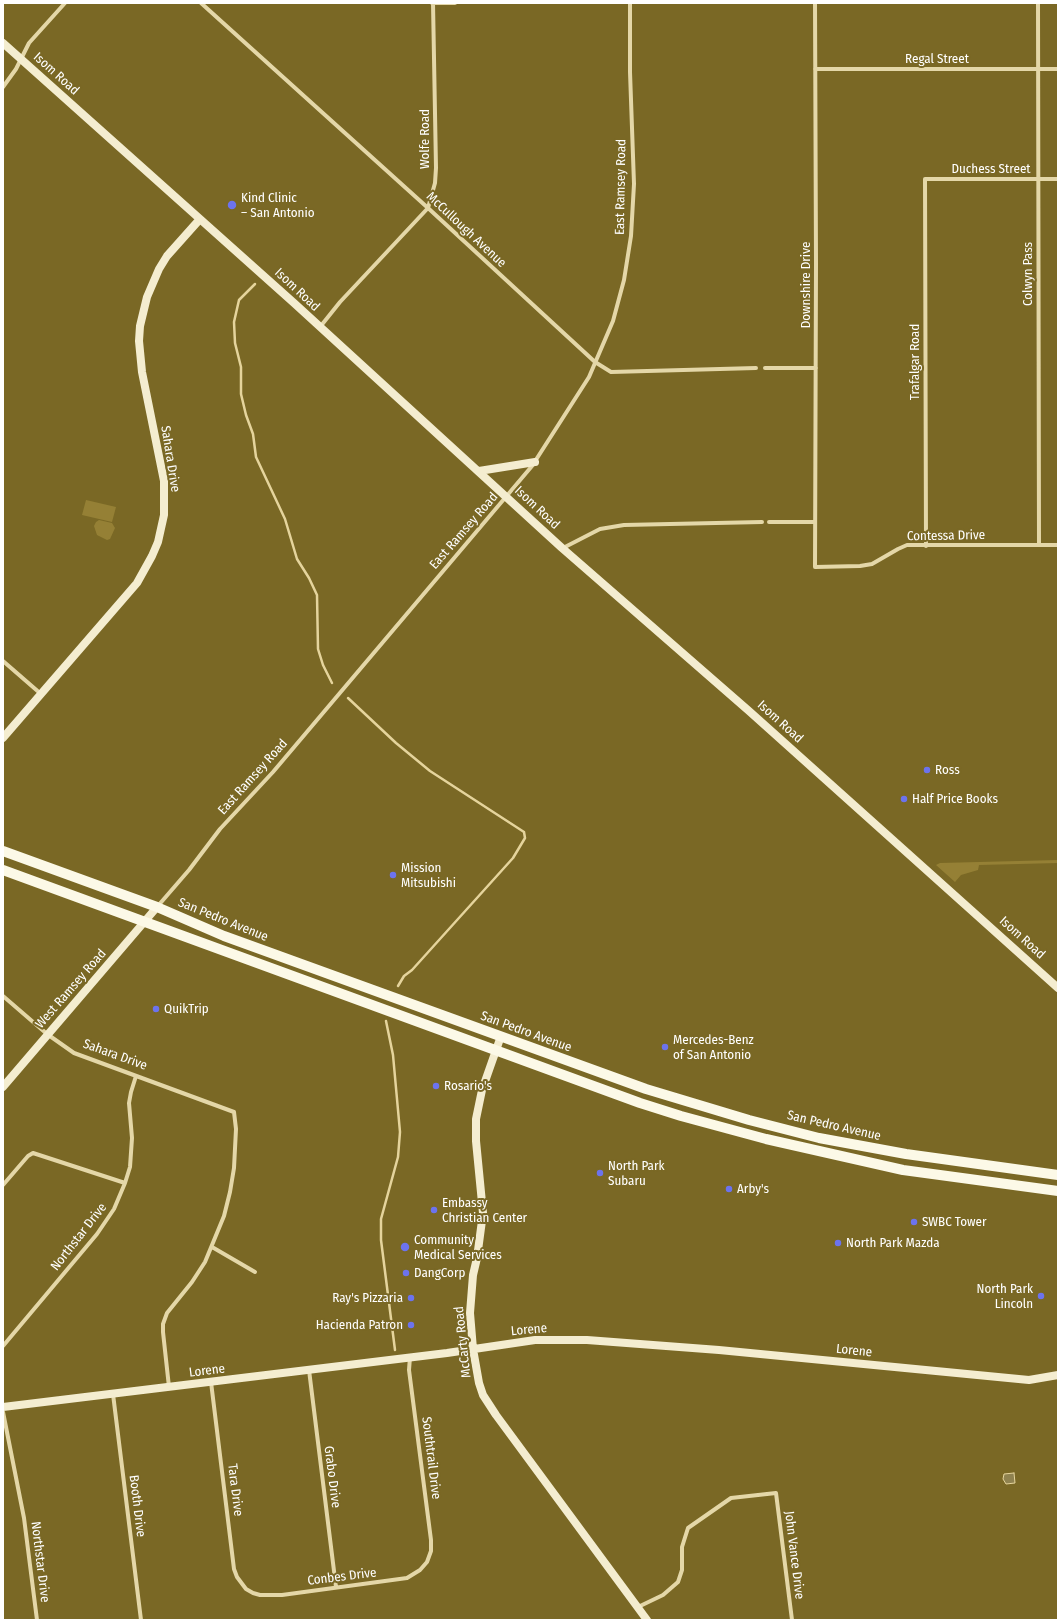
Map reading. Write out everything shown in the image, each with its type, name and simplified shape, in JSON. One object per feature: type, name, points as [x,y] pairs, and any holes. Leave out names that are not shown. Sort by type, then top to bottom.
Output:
[{"type":"main road","name":"San Pedro Avenue","points":[[3,851],[157,907],[224,936],[646,1089],[749,1120],[819,1138],[941,1160],[1058,1175]]},
{"type":"main road","name":"San Pedro Avenue","points":[[3,870],[633,1101],[681,1116],[816,1151],[914,1172],[1058,1191]]},
{"type":"main road","points":[[313,983],[318,970]]},
{"type":"main road","points":[[914,1172],[917,1156]]},
{"type":"main road","points":[[939,1175],[941,1160]]},
{"type":"street","points":[[3,88],[22,60],[29,43],[65,3]]},
{"type":"street","name":"McCullough Avenue","points":[[200,3],[428,208],[595,362],[611,372],[756,368]]},
{"type":"street","points":[[432,3],[455,3]]},
{"type":"street","name":"Wolfe Road","points":[[319,327],[340,302],[428,208],[435,183],[437,159],[432,3]]},
{"type":"street","name":"East Ramsey Road","points":[[157,907],[189,870],[225,824],[277,767],[535,462],[583,388],[613,321],[624,280],[631,236],[634,184],[630,72],[630,3]]},
{"type":"street","name":"Downshire Drive","points":[[815,3],[815,567]]},
{"type":"street","name":"Colwyn Pass","points":[[1038,3],[1039,545]]},
{"type":"street","name":"Isom Road","points":[[3,43],[479,471],[562,548],[749,711],[1058,988]]},
{"type":"street","name":"Regal Street","points":[[816,69],[1058,69]]},
{"type":"street","name":"Duchess Street","points":[[925,179],[1058,179]]},
{"type":"street","name":"Trafalgar Road","points":[[925,179],[926,546]]},
{"type":"street","name":"Sahara Drive","points":[[3,738],[137,583],[158,542],[164,515],[164,481],[142,372],[139,341],[140,326],[147,297],[159,269],[167,256],[200,219]]},
{"type":"street","points":[[765,368],[816,368]]},
{"type":"street","points":[[479,471],[535,462]]},
{"type":"street","points":[[562,548],[600,530],[624,525],[762,522]]},
{"type":"street","points":[[769,522],[815,522]]},
{"type":"street","name":"Contessa Drive","points":[[815,567],[860,566],[872,564],[907,545],[1058,545]]},
{"type":"street","points":[[3,661],[41,694]]},
{"type":"street","name":"West Ramsey Road","points":[[3,1087],[47,1034],[146,922],[157,907]]},
{"type":"street","name":"Sahara Drive","points":[[3,996],[47,1034],[74,1053],[234,1112],[236,1129],[234,1168],[224,1216],[212,1247]]},
{"type":"street","name":"McCarty Road","points":[[501,1036],[482,1090],[476,1119],[476,1141],[483,1213],[482,1229],[470,1292],[470,1313],[473,1349],[479,1383],[483,1395],[489,1405],[647,1620]]},
{"type":"street","name":"Northstar Drive","points":[[3,1346],[108,1220],[125,1183],[130,1167],[132,1138],[129,1103],[136,1076]]},
{"type":"street","points":[[3,1185],[28,1156],[33,1154],[125,1183]]},
{"type":"street","points":[[169,1388],[162,1332],[163,1324],[167,1313],[192,1282],[205,1262],[212,1247],[256,1272]]},
{"type":"street","name":"Lorene","points":[[3,1408],[169,1388],[535,1340],[587,1340],[719,1350],[1029,1380],[1058,1375]]},
{"type":"street","name":"Southtrail Drive","points":[[410,1357],[409,1370],[431,1540],[431,1551],[427,1562]]},
{"type":"street","name":"Grabo Drive","points":[[309,1369],[336,1587]]},
{"type":"street","name":"Tara Drive","points":[[211,1382],[234,1569],[240,1582],[246,1589],[253,1593]]},
{"type":"street","name":"Booth Drive","points":[[113,1394],[141,1620]]},
{"type":"street","name":"Northstar Drive","points":[[3,1412],[24,1518],[37,1620]]},
{"type":"street","name":"John Vance Drive","points":[[638,1607],[663,1595],[678,1582],[682,1570],[682,1548],[688,1528],[731,1498],[776,1493],[792,1620]]},
{"type":"street","name":"Conbes Drive","points":[[253,1593],[260,1595],[282,1595],[407,1578],[420,1570],[427,1562]]},
{"type":"shaded area","points":[[86,500],[116,507],[112,522],[82,515]]},
{"type":"shaded area","points":[[99,520],[112,523],[115,528],[110,539],[107,540],[97,535],[94,526]]},
{"type":"shaded area","points":[[1058,860],[1058,863],[979,865],[978,870],[961,875],[955,882],[936,865],[940,863]]},
{"type":"shaded area","points":[[1014,1473],[1015,1483],[1006,1484],[1003,1479],[1004,1474]]},
{"type":"waterway","points":[[255,284],[239,300],[234,322],[235,343],[241,367],[241,394],[246,415],[253,434],[256,457],[285,519],[297,559],[309,578],[317,595],[318,649],[323,665],[332,683]]},
{"type":"waterway","points":[[348,698],[396,743],[430,771],[524,832],[525,838],[513,858],[412,970],[404,976],[398,986]]},
{"type":"waterway","points":[[386,1021],[393,1055],[400,1132],[398,1157],[381,1219],[381,1240],[395,1350]]},
{"type":"place","name":"Kind Clinic – San Antonio","points":[[232,205]]},
{"type":"place","name":"Ross","points":[[927,770]]},
{"type":"place","name":"Half Price Books","points":[[904,799]]},
{"type":"place","name":"Mission Mitsubishi","points":[[393,875]]},
{"type":"place","name":"QuikTrip","points":[[156,1009]]},
{"type":"place","name":"Mercedes-Benz of San Antonio","points":[[665,1047]]},
{"type":"place","name":"Rosario's","points":[[436,1086]]},
{"type":"place","name":"North Park Subaru","points":[[600,1173]]},
{"type":"place","name":"Arby's","points":[[729,1189]]},
{"type":"place","name":"Embassy Christian Center","points":[[434,1210]]},
{"type":"place","name":"SWBC Tower","points":[[914,1222]]},
{"type":"place","name":"North Park Mazda","points":[[838,1243]]},
{"type":"place","name":"Community Medical Services","points":[[405,1247]]},
{"type":"place","name":"DangCorp","points":[[406,1273]]},
{"type":"place","name":"North Park Lincoln","points":[[1041,1296]]},
{"type":"place","name":"Ray's Pizzaria","points":[[411,1298]]},
{"type":"place","name":"Hacienda Patron","points":[[411,1325]]}]
